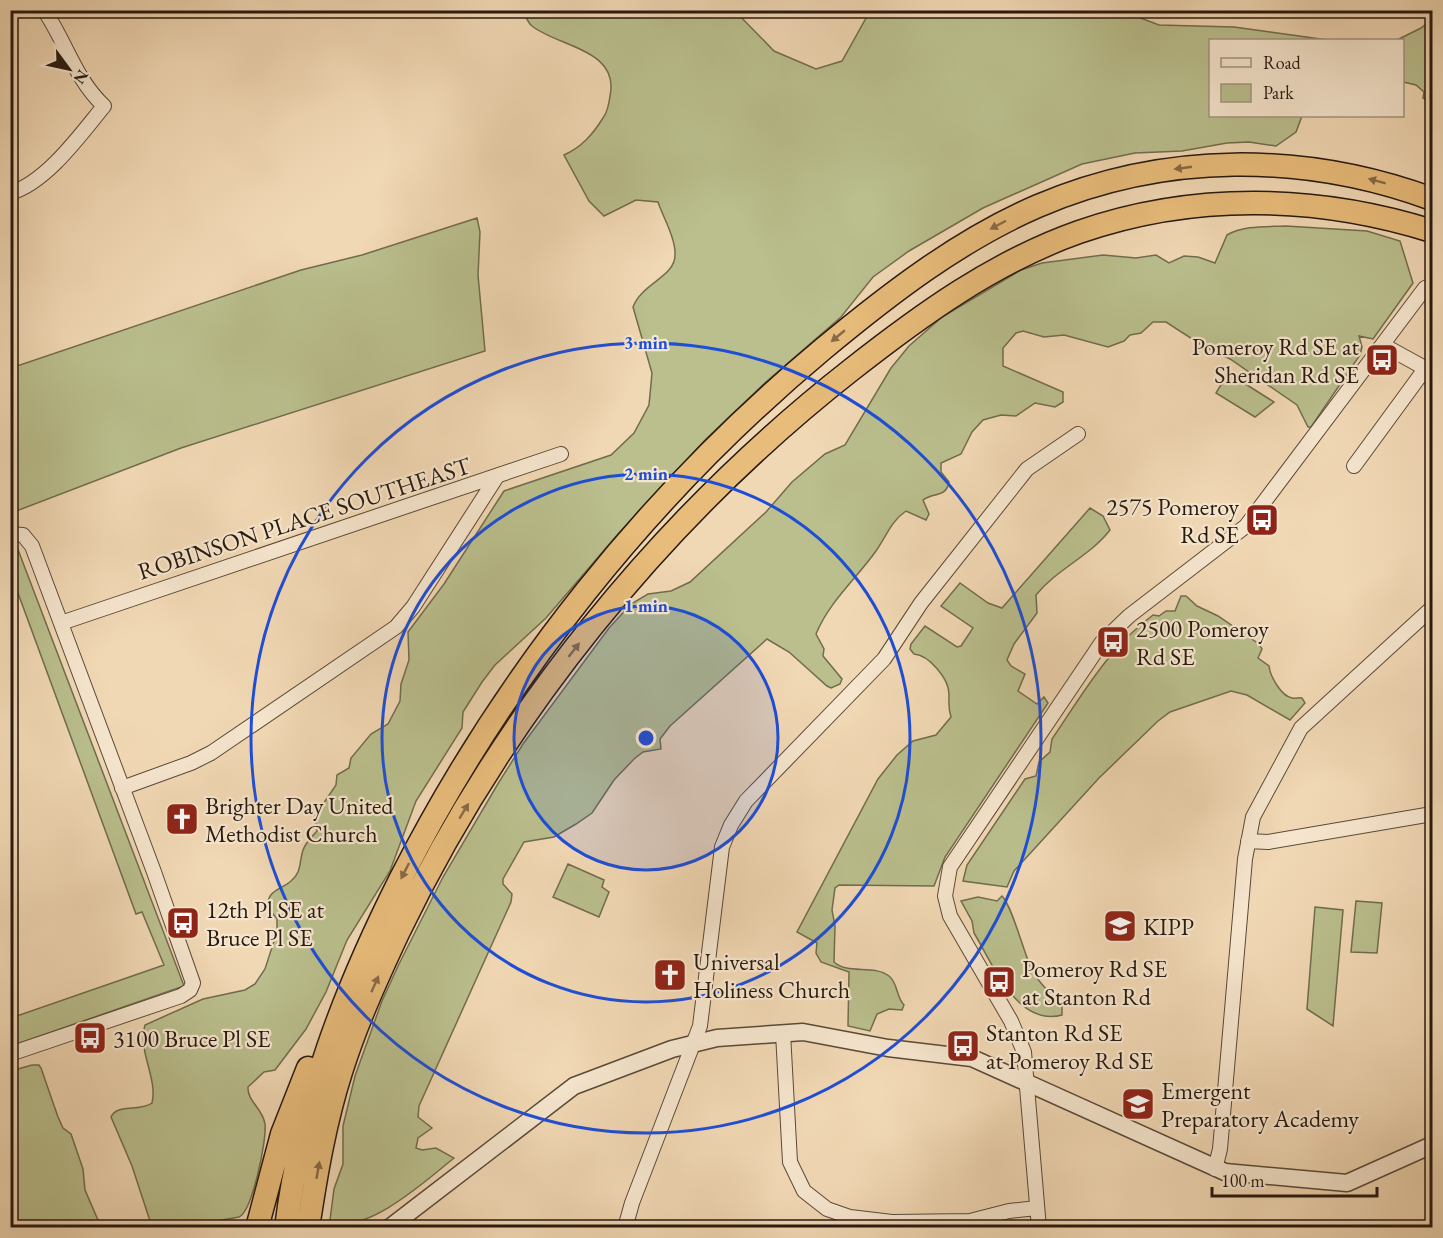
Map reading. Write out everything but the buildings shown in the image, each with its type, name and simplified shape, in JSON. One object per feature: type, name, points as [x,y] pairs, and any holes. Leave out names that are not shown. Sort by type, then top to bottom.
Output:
[{"type":"highway","points":[[257,1227],[277,1149],[291,1109],[391,898],[443,801],[517,684],[581,597],[654,512],[732,431],[810,360],[904,286],[980,235],[1028,211],[1078,191],[1147,173],[1211,165],[1297,166],[1360,176],[1432,199]]},
{"type":"highway","points":[[308,1227],[328,1119],[351,1043],[375,982],[407,914],[458,821],[527,714],[593,626],[679,527],[776,433],[872,353],[957,293],[1030,252],[1098,226],[1179,208],[1278,202],[1358,212],[1432,231]]},
{"type":"highway","points":[[286,1227],[296,1164],[314,1086],[344,1001]]},
{"type":"street","points":[[10,193],[19,190],[53,164],[104,106],[75,72],[54,24],[44,10]]},
{"type":"street","points":[[1039,1227],[1029,1083],[1024,1052],[1017,1031],[948,912],[945,888],[952,862],[1102,642],[1129,616],[1246,526],[1425,288],[1432,285]]},
{"type":"street","points":[[1354,466],[1429,370],[1383,345]]},
{"type":"street","points":[[625,1227],[632,1203],[700,1026],[722,847],[740,809],[884,659],[921,603],[1027,469],[1078,434]]},
{"type":"street","name":"ROBINSON PLACE SOUTHEAST","points":[[61,623],[496,478],[561,454]]},
{"type":"street","points":[[122,788],[211,753],[396,627],[412,607],[496,478]]},
{"type":"street","points":[[10,1054],[181,996],[190,990],[192,978],[32,546],[17,534]]},
{"type":"street","points":[[1215,1169],[1220,1149],[1248,841],[1253,817],[1306,722],[1432,608]]},
{"type":"street","points":[[1248,841],[1273,841],[1432,814]]},
{"type":"street","points":[[783,1033],[790,1162],[804,1191],[827,1209],[850,1217],[892,1222],[970,1221],[1010,1211],[1037,1208]]},
{"type":"street","points":[[389,1227],[574,1086],[694,1043],[717,1038],[783,1033],[813,1034],[888,1048],[961,1056],[982,1062],[1215,1169],[1347,1183],[1432,1145]]},
{"type":"green space","points":[[1020,10],[1122,11],[1159,25],[1234,27],[1321,39],[1209,39],[1209,117],[1302,117],[1296,132],[1276,146],[1249,142],[1227,143],[1182,151],[1135,153],[1082,164],[983,208],[909,251],[873,277],[841,317],[767,381],[706,439],[618,534],[546,618],[495,665],[463,712],[462,728],[416,801],[390,871],[347,940],[326,992],[306,1029],[275,1070],[264,1072],[248,1087],[250,1097],[264,1119],[265,1132],[258,1175],[244,1212],[239,1217],[183,1227],[152,1227],[132,1166],[111,1117],[118,1110],[147,1106],[152,1103],[152,1084],[143,1035],[145,1025],[203,999],[245,990],[255,984],[265,969],[277,932],[277,919],[268,908],[269,897],[297,874],[304,847],[317,831],[315,816],[336,785],[337,775],[349,768],[351,758],[371,734],[388,724],[400,701],[401,684],[409,660],[408,632],[444,584],[504,491],[611,455],[634,433],[649,405],[652,373],[633,307],[643,292],[664,275],[674,263],[675,249],[671,235],[658,202],[636,200],[604,216],[589,201],[564,155],[586,139],[605,115],[611,80],[606,68],[597,59],[532,26],[523,11],[735,11],[774,51],[816,69],[842,61],[870,11],[947,11],[987,17]]},
{"type":"green space","points":[[1432,19],[1432,103],[1423,98],[1424,92],[1416,85],[1404,82],[1404,39],[1399,39],[1421,28]]},
{"type":"green space","points":[[477,218],[480,232],[478,275],[485,351],[181,448],[11,513],[11,368],[301,270],[362,255]]},
{"type":"green space","points":[[1286,226],[1367,231],[1400,241],[1413,283],[1373,339],[1359,336],[1362,347],[1360,355],[1311,427],[1308,427],[1297,405],[1230,359],[1200,344],[1166,322],[1153,322],[1141,333],[1130,335],[1124,341],[1108,347],[1064,335],[1044,337],[1023,331],[1016,333],[1003,348],[1003,366],[1063,392],[1063,402],[1055,407],[1035,403],[1016,416],[1001,415],[983,420],[972,432],[961,454],[941,463],[941,472],[949,482],[942,493],[923,500],[929,514],[926,520],[906,511],[896,520],[876,551],[821,622],[816,634],[824,649],[823,656],[842,679],[840,684],[831,688],[827,686],[789,652],[767,639],[670,726],[660,739],[661,749],[643,752],[634,759],[614,780],[592,813],[554,837],[524,842],[503,879],[503,884],[512,894],[511,902],[419,1106],[418,1117],[432,1128],[418,1138],[416,1148],[422,1150],[436,1148],[454,1158],[413,1191],[378,1214],[360,1221],[344,1223],[330,1220],[334,1189],[343,1164],[343,1126],[355,1076],[382,1001],[399,964],[443,877],[523,744],[609,628],[631,604],[648,594],[671,591],[690,582],[766,512],[792,482],[825,454],[845,445],[891,368],[909,346],[942,317],[1021,270],[1042,263],[1103,255],[1136,258],[1156,255],[1169,263],[1184,256],[1198,257],[1215,263],[1227,235],[1248,228]]},
{"type":"green space","points":[[1228,373],[1274,402],[1255,417],[1216,393]]},
{"type":"green space","points":[[1090,508],[1103,516],[1110,530],[1036,595],[1037,613],[1014,644],[1007,660],[1011,666],[1025,674],[1018,691],[1037,704],[1044,697],[1048,703],[945,857],[934,886],[839,885],[835,888],[832,910],[835,926],[834,962],[846,968],[883,972],[894,982],[904,1005],[902,1010],[889,1009],[877,1014],[870,1031],[848,1026],[849,972],[821,962],[816,953],[817,943],[797,932],[878,779],[897,755],[913,741],[936,735],[951,717],[946,682],[932,663],[914,654],[910,649],[911,644],[925,626],[957,647],[961,646],[973,628],[941,606],[960,583],[988,603],[1002,608]]},
{"type":"green space","points":[[17,547],[184,986],[11,1046],[11,1018],[164,965],[142,912],[136,914],[11,574],[11,549]]},
{"type":"green space","points":[[1181,596],[1186,596],[1197,606],[1218,616],[1259,644],[1262,649],[1258,658],[1269,666],[1280,690],[1293,698],[1302,698],[1305,703],[1290,720],[1247,695],[1231,691],[1170,712],[1099,778],[1014,871],[1007,887],[963,881],[967,865],[1025,779],[1036,776],[1039,762],[1050,752],[1052,739],[1097,672],[1123,642],[1153,615],[1159,616],[1166,611],[1175,611]]},
{"type":"green space","points":[[568,864],[604,880],[602,887],[609,892],[599,917],[553,897]]},
{"type":"green space","points":[[1002,896],[1010,909],[1036,977],[1062,1005],[1062,1015],[1046,1016],[1032,1012],[1019,1003],[998,976],[974,933],[972,921],[961,901],[978,897],[997,901]]},
{"type":"green space","points":[[1356,901],[1382,903],[1377,953],[1351,952]]},
{"type":"green space","points":[[1315,907],[1343,910],[1333,1026],[1307,1009]]},
{"type":"green space","points":[[39,1065],[41,1068],[63,1128],[71,1134],[83,1169],[85,1190],[101,1227],[11,1227],[11,1071]]},
{"type":"place","name":"Pomeroy Rd SE at Sheridan Rd SE","points":[[1382,360]]},
{"type":"place","name":"2575 Pomeroy Rd SE","points":[[1262,520]]},
{"type":"place","name":"2500 Pomeroy Rd SE","points":[[1113,642]]},
{"type":"place","name":"Brighter Day United Methodist Church","points":[[182,819]]},
{"type":"place","name":"12th Pl SE at Bruce Pl SE","points":[[183,923]]},
{"type":"place","name":"KIPP","points":[[1120,926]]},
{"type":"place","name":"Universal Holiness Church","points":[[670,975]]},
{"type":"place","name":"Pomeroy Rd SE at Stanton Rd","points":[[999,982]]},
{"type":"place","name":"3100 Bruce Pl SE","points":[[90,1038]]},
{"type":"place","name":"Stanton Rd SE at Pomeroy Rd SE","points":[[963,1046]]},
{"type":"place","name":"Emergent Preparatory Academy","points":[[1138,1104]]}]
